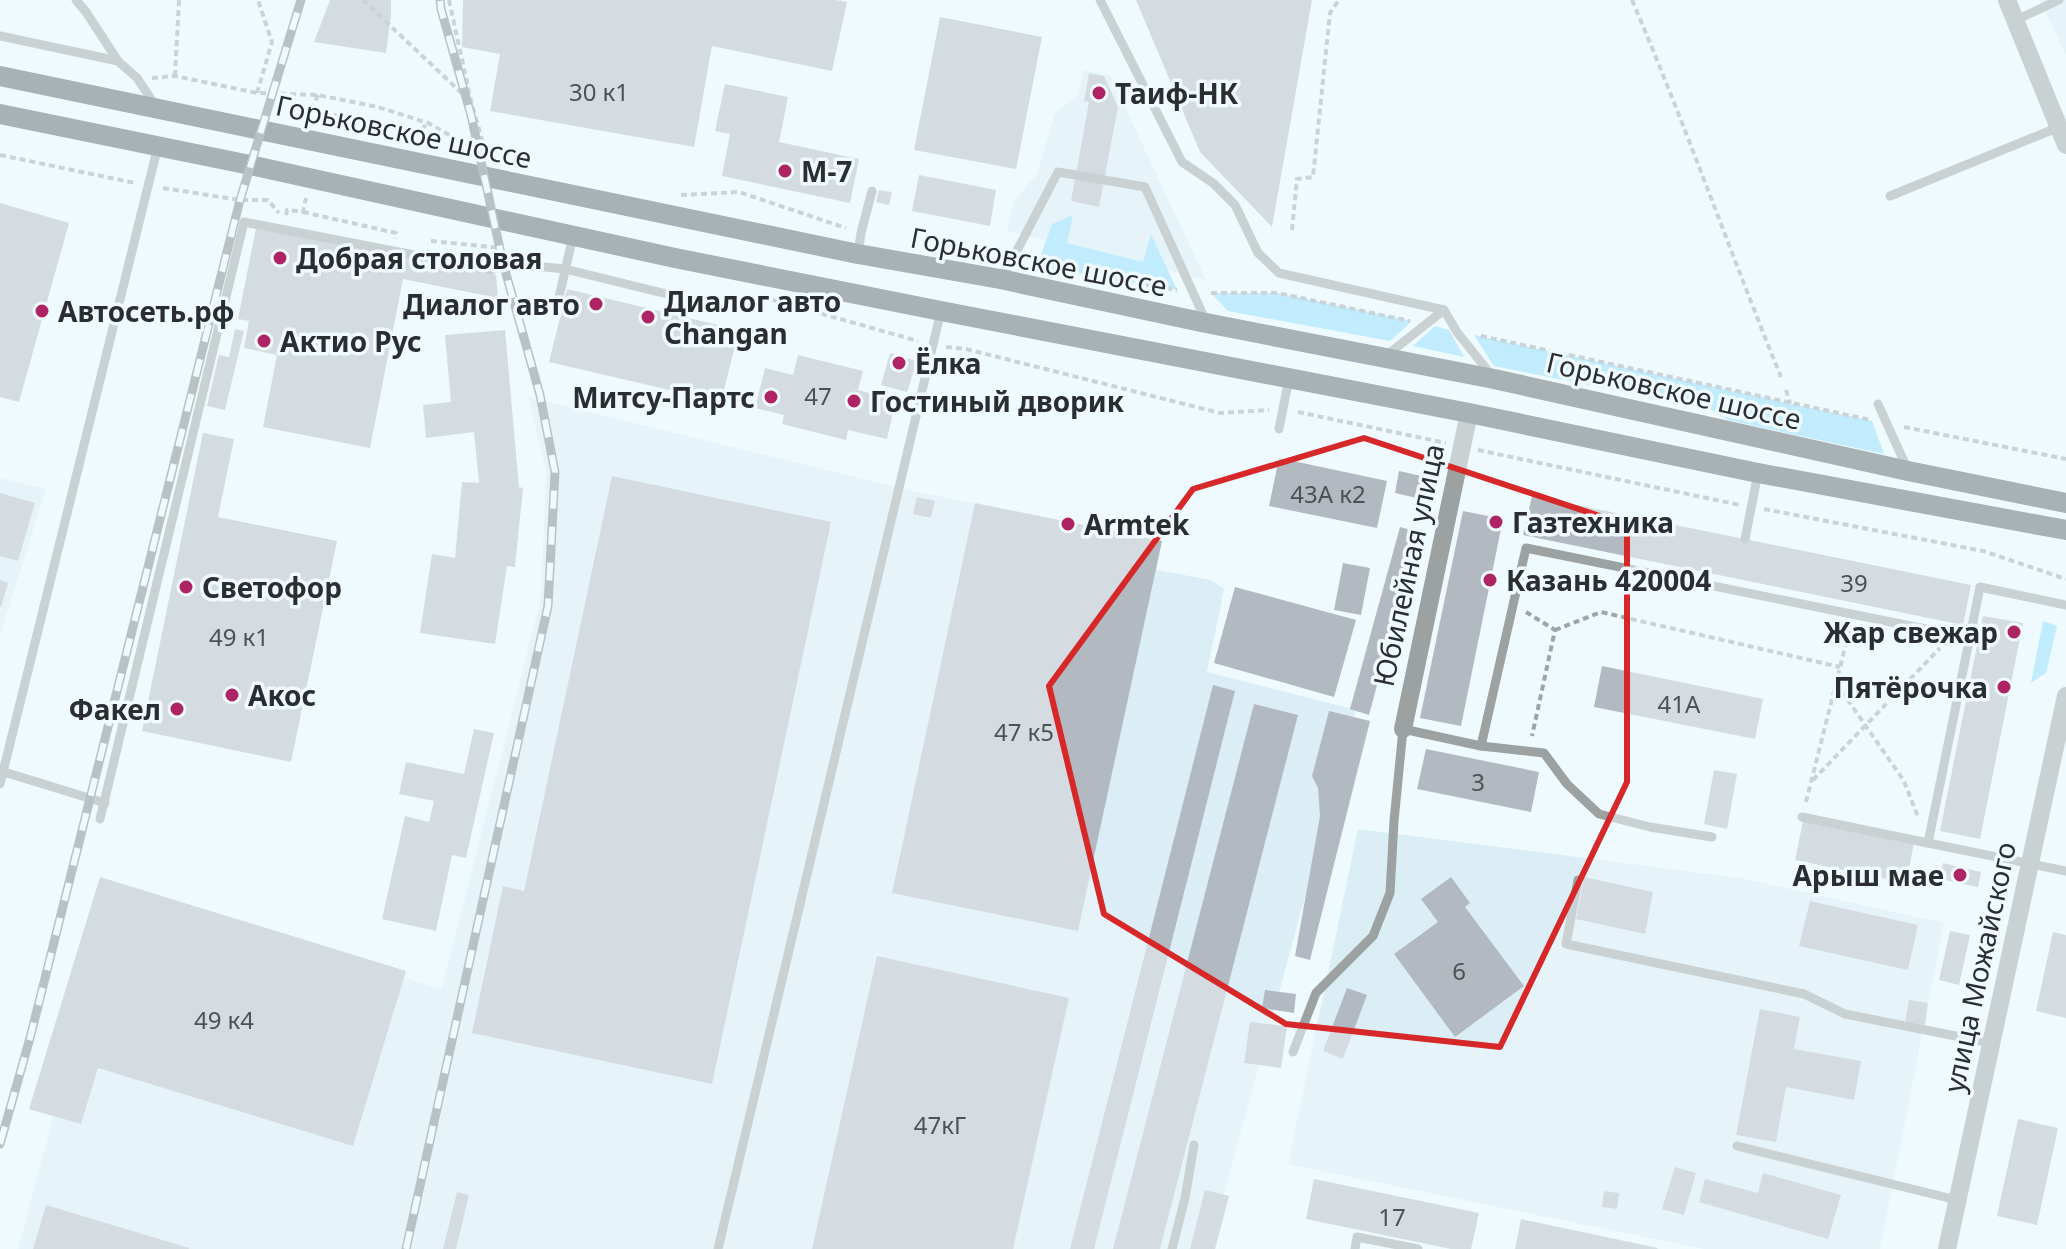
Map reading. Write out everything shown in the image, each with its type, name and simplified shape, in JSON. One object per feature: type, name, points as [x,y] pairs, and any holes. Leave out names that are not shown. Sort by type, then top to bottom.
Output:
[{"type":"main road","name":"Горьковское шоссе","points":[[0,76],[858,254],[1000,279],[1206,323],[1384,356],[2066,503]]},
{"type":"main road","points":[[0,114],[941,311],[1289,377],[1758,473],[2066,530]]},
{"type":"street","points":[[2007,0],[2066,145]]},
{"type":"street","name":"Юбилейная улица","points":[[1403,729],[1469,413]]},
{"type":"street","name":"улица Можайского","points":[[1953,1248],[1957,1200],[2030,863],[2061,745],[2066,696]]},
{"type":"lane","points":[[76,0],[118,61],[137,78],[157,108]]},
{"type":"lane","points":[[1100,0],[1182,162],[1213,183],[1235,205],[1258,253],[1279,273],[1444,310],[1494,379]]},
{"type":"lane","points":[[2016,20],[2059,0]]},
{"type":"lane","points":[[0,36],[118,61]]},
{"type":"lane","points":[[1890,196],[2059,127]]},
{"type":"lane","points":[[0,784],[158,146]]},
{"type":"lane","points":[[1000,279],[1058,172],[1145,187],[1206,323]]},
{"type":"lane","points":[[858,254],[872,191]]},
{"type":"lane","points":[[100,819],[244,222],[492,270],[503,263],[565,269],[728,309]]},
{"type":"lane","points":[[559,297],[573,236]]},
{"type":"lane","points":[[1384,356],[1444,310]]},
{"type":"lane","points":[[718,1249],[941,311]]},
{"type":"lane","points":[[1279,429],[1289,377]]},
{"type":"lane","points":[[1878,404],[1908,471]]},
{"type":"lane","points":[[1745,539],[1758,473]]},
{"type":"lane","points":[[1481,746],[1526,548],[1970,638]]},
{"type":"lane","points":[[1735,590],[1737,579]]},
{"type":"lane","points":[[1928,843],[1980,587],[2066,605]]},
{"type":"lane","points":[[1293,1052],[1316,993],[1373,936],[1390,893],[1403,729],[1481,746],[1544,753],[1567,784],[1599,814],[1650,827],[1712,837]]},
{"type":"lane","points":[[2,771],[105,803]]},
{"type":"lane","points":[[1802,817],[2066,871]]},
{"type":"lane","points":[[1578,880],[1566,944],[1804,994],[1845,1014],[1991,1043]]},
{"type":"lane","points":[[1172,1249],[1194,1145]]},
{"type":"lane","points":[[1737,1146],[1957,1200]]},
{"type":"lane","points":[[1355,1249],[1357,1237],[1418,1249]]},
{"type":"path","points":[[179,0],[175,76],[257,93],[318,95],[378,107],[428,123],[486,154],[449,0]]},
{"type":"path","points":[[257,93],[272,42],[258,0]]},
{"type":"path","points":[[363,0],[471,101]]},
{"type":"path","points":[[1292,230],[1297,179],[1313,177],[1330,13],[1339,0]]},
{"type":"path","points":[[1632,0],[1781,377]]},
{"type":"path","points":[[312,109],[318,95]]},
{"type":"path","points":[[324,113],[420,131],[428,123]]},
{"type":"path","points":[[0,155],[149,186],[240,200],[268,200],[285,220]]},
{"type":"path","points":[[681,195],[739,192],[861,233]]},
{"type":"path","points":[[303,212],[395,236],[379,236]]},
{"type":"path","points":[[425,241],[513,250]]},
{"type":"path","points":[[1084,274],[1177,290]]},
{"type":"path","points":[[1211,293],[1278,293],[1412,321]]},
{"type":"path","points":[[763,297],[934,345],[966,349],[1220,413],[1283,409],[1752,507],[1983,551],[2066,579]]},
{"type":"path","points":[[1474,335],[1872,421]]},
{"type":"path","points":[[1786,390],[1790,403]]},
{"type":"path","points":[[1894,425],[2066,459]]},
{"type":"path","points":[[1513,604],[1555,630]]},
{"type":"path","points":[[1555,630],[1601,612],[1840,667]]},
{"type":"path","points":[[1802,817],[1853,614]]},
{"type":"path","points":[[1529,751],[1555,630]]},
{"type":"path","points":[[1811,781],[1952,635]]},
{"type":"path","points":[[1836,683],[1904,781],[1928,843]]},
{"type":"highlighted area","points":[[1364,438],[1627,525],[1627,782],[1500,1047],[1286,1024],[1104,914],[1049,686],[1193,489]]},
{"type":"shaded area","points":[[2040,0],[2066,0],[2066,55],[2043,7]]},
{"type":"shaded area","points":[[1084,70],[1110,75],[1206,280],[1007,231],[1014,201],[1037,174],[1055,113],[1078,95]]},
{"type":"shaded area","points":[[1073,215],[1067,243],[1143,262],[1151,234],[1177,290],[1037,266],[1052,224]]},
{"type":"shaded area","points":[[1211,293],[1278,293],[1412,321],[1390,341],[1228,311]]},
{"type":"shaded area","points":[[1435,326],[1449,330],[1464,357],[1413,346]]},
{"type":"shaded area","points":[[1474,335],[1872,421],[1884,454],[1728,420],[1712,410],[1494,366]]},
{"type":"shaded area","points":[[528,397],[917,492],[1162,541],[1156,570],[1211,580],[1224,589],[1207,672],[1356,710],[1209,1249],[18,1249],[113,892],[442,989],[541,597],[546,470]]},
{"type":"shaded area","points":[[0,478],[46,489],[0,635]]},
{"type":"shaded area","points":[[2043,621],[2057,626],[2046,673],[2031,683]]},
{"type":"shaded area","points":[[1358,829],[1741,878],[1944,923],[1880,1249],[1704,1249],[1288,1164]]},
{"type":"building","points":[[330,0],[391,0],[386,53],[314,42]]},
{"type":"building","points":[[463,0],[847,2],[832,71],[712,46],[694,147],[490,111],[500,54],[462,47]]},
{"type":"building","points":[[1136,0],[1312,0],[1272,227],[1200,152]]},
{"type":"building","points":[[940,17],[1042,37],[1016,169],[914,150]]},
{"type":"building","points":[[1089,73],[1104,76],[1118,107],[1099,207],[1071,201],[1089,102],[1084,101]]},
{"type":"building","points":[[725,84],[788,97],[779,142],[859,159],[850,203],[722,176],[730,134],[715,131]]},
{"type":"building","points":[[919,175],[996,190],[990,226],[912,211]]},
{"type":"building","points":[[879,190],[892,192],[889,205],[876,202]]},
{"type":"building","points":[[0,203],[69,223],[19,402],[0,397]]},
{"type":"building","points":[[256,228],[496,275],[498,298],[403,279],[370,448],[263,427],[277,355],[244,348],[249,321],[238,319]]},
{"type":"building","points":[[567,289],[739,330],[721,402],[549,362]]},
{"type":"building","points":[[235,329],[244,331],[225,410],[207,406],[219,355],[229,357]]},
{"type":"building","points":[[505,330],[519,487],[523,488],[515,567],[507,566],[495,644],[420,633],[432,554],[455,558],[462,482],[479,483],[474,432],[426,438],[423,405],[451,402],[445,335]]},
{"type":"building","points":[[890,353],[917,361],[907,392],[881,385]]},
{"type":"building","points":[[798,355],[863,371],[858,390],[896,400],[887,439],[848,430],[846,440],[782,424],[784,415],[755,408],[765,368],[793,375]]},
{"type":"building","points":[[203,433],[234,439],[218,517],[337,541],[291,762],[142,731]]},
{"type":"building","points":[[1279,458],[1387,481],[1377,528],[1269,506]]},
{"type":"building","points":[[1399,471],[1426,477],[1421,499],[1395,493]]},
{"type":"building","points":[[612,476],[831,522],[712,1084],[472,1033],[503,886],[524,891]]},
{"type":"building","points":[[0,493],[35,503],[18,561],[0,556]]},
{"type":"building","points":[[1532,496],[1971,585],[1963,625],[1523,535]]},
{"type":"building","points":[[917,497],[935,501],[931,518],[913,514]]},
{"type":"building","points":[[975,503],[1162,541],[1078,931],[892,893]]},
{"type":"building","points":[[1463,511],[1503,519],[1461,726],[1420,718]]},
{"type":"building","points":[[1400,527],[1418,532],[1369,715],[1350,709]]},
{"type":"building","points":[[1343,563],[1370,568],[1361,615],[1334,610]]},
{"type":"building","points":[[0,580],[8,583],[1,607],[0,607]]},
{"type":"building","points":[[1235,587],[1356,620],[1334,697],[1214,663]]},
{"type":"building","points":[[1983,616],[2023,623],[1980,839],[1940,831]]},
{"type":"building","points":[[1602,666],[1763,699],[1755,739],[1594,707]]},
{"type":"building","points":[[1213,685],[1235,691],[1094,1249],[1070,1249]]},
{"type":"building","points":[[1254,704],[1298,715],[1160,1249],[1113,1249]]},
{"type":"building","points":[[1329,711],[1370,721],[1310,960],[1295,956],[1320,816],[1318,788],[1312,776]]},
{"type":"building","points":[[474,729],[494,733],[466,858],[452,855],[436,931],[382,919],[405,816],[429,822],[434,801],[399,794],[406,762],[464,774]]},
{"type":"building","points":[[1426,749],[1539,772],[1531,812],[1417,789]]},
{"type":"building","points":[[1714,770],[1737,774],[1727,829],[1704,824]]},
{"type":"building","points":[[1803,821],[1914,843],[1906,883],[1795,860]]},
{"type":"building","name":"Арыш мае","points":[[1943,863],[1981,872],[1978,887],[1940,879]]},
{"type":"building","points":[[100,877],[406,971],[353,1146],[98,1068],[81,1124],[29,1109]]},
{"type":"building","points":[[1451,877],[1470,903],[1465,907],[1524,986],[1455,1037],[1394,954],[1438,922],[1421,899]]},
{"type":"building","points":[[1584,877],[1653,892],[1645,934],[1576,919]]},
{"type":"building","points":[[1810,901],[1918,925],[1908,970],[1799,946]]},
{"type":"building","points":[[1950,931],[1970,935],[1959,985],[1939,980]]},
{"type":"building","points":[[2053,932],[2066,935],[2066,1018],[2036,1011]]},
{"type":"building","points":[[877,956],[1069,998],[1013,1249],[812,1249]]},
{"type":"building","points":[[1347,988],[1367,995],[1343,1059],[1323,1051]]},
{"type":"building","points":[[1265,990],[1296,994],[1294,1013],[1262,1008]]},
{"type":"building","points":[[1909,1000],[1928,1003],[1925,1025],[1905,1022]]},
{"type":"building","points":[[1760,1009],[1800,1017],[1794,1049],[1861,1061],[1854,1100],[1786,1087],[1776,1142],[1736,1135]]},
{"type":"building","points":[[1250,1022],[1287,1026],[1281,1068],[1244,1063]]},
{"type":"building","points":[[2018,1119],[2058,1128],[2037,1225],[1997,1216]]},
{"type":"building","points":[[1675,1167],[1696,1173],[1684,1215],[1662,1209]]},
{"type":"building","points":[[1763,1173],[1841,1195],[1828,1239],[1699,1202],[1705,1179],[1758,1193]]},
{"type":"building","points":[[1314,1179],[1479,1213],[1471,1249],[1451,1249],[1306,1219]]},
{"type":"building","points":[[1205,1190],[1229,1196],[1215,1249],[1190,1249]]},
{"type":"building","points":[[1604,1191],[1619,1193],[1617,1209],[1602,1207]]},
{"type":"building","points":[[457,1192],[469,1195],[456,1249],[443,1249]]},
{"type":"building","points":[[46,1205],[189,1248],[189,1249],[33,1249]]},
{"type":"building","points":[[1521,1219],[1658,1248],[1515,1249]]},
{"type":"railway","points":[[0,1144],[30,1038],[240,200],[301,0]]},
{"type":"railway","points":[[406,1249],[548,606],[555,472],[540,395],[503,263],[471,115],[440,0]]},
{"type":"place","name":"Таиф-НК","points":[[1099,93]]},
{"type":"place","name":"М-7","points":[[785,171]]},
{"type":"place","name":"Добрая столовая","points":[[280,258]]},
{"type":"place","name":"Диалог авто","points":[[596,304]]},
{"type":"place","name":"Автосеть.рф","points":[[42,311]]},
{"type":"place","name":"Диалог авто Changan","points":[[648,317]]},
{"type":"place","name":"Актио Рус","points":[[264,341]]},
{"type":"place","name":"Ёлка","points":[[899,363]]},
{"type":"place","name":"Митсу-Партс","points":[[771,397]]},
{"type":"place","name":"Гостиный дворик","points":[[854,401]]},
{"type":"place","name":"Газтехника","points":[[1496,522]]},
{"type":"place","name":"Armtek","points":[[1068,524]]},
{"type":"place","name":"Казань 420004","points":[[1490,580]]},
{"type":"place","name":"Светофор","points":[[186,587]]},
{"type":"place","name":"Жар свежар","points":[[2014,632]]},
{"type":"place","name":"Пятёрочка","points":[[2004,687]]},
{"type":"place","name":"Акос","points":[[232,695]]},
{"type":"place","name":"Факел","points":[[177,709]]},
{"type":"place","name":"Арыш мае","points":[[1960,875]]}]
